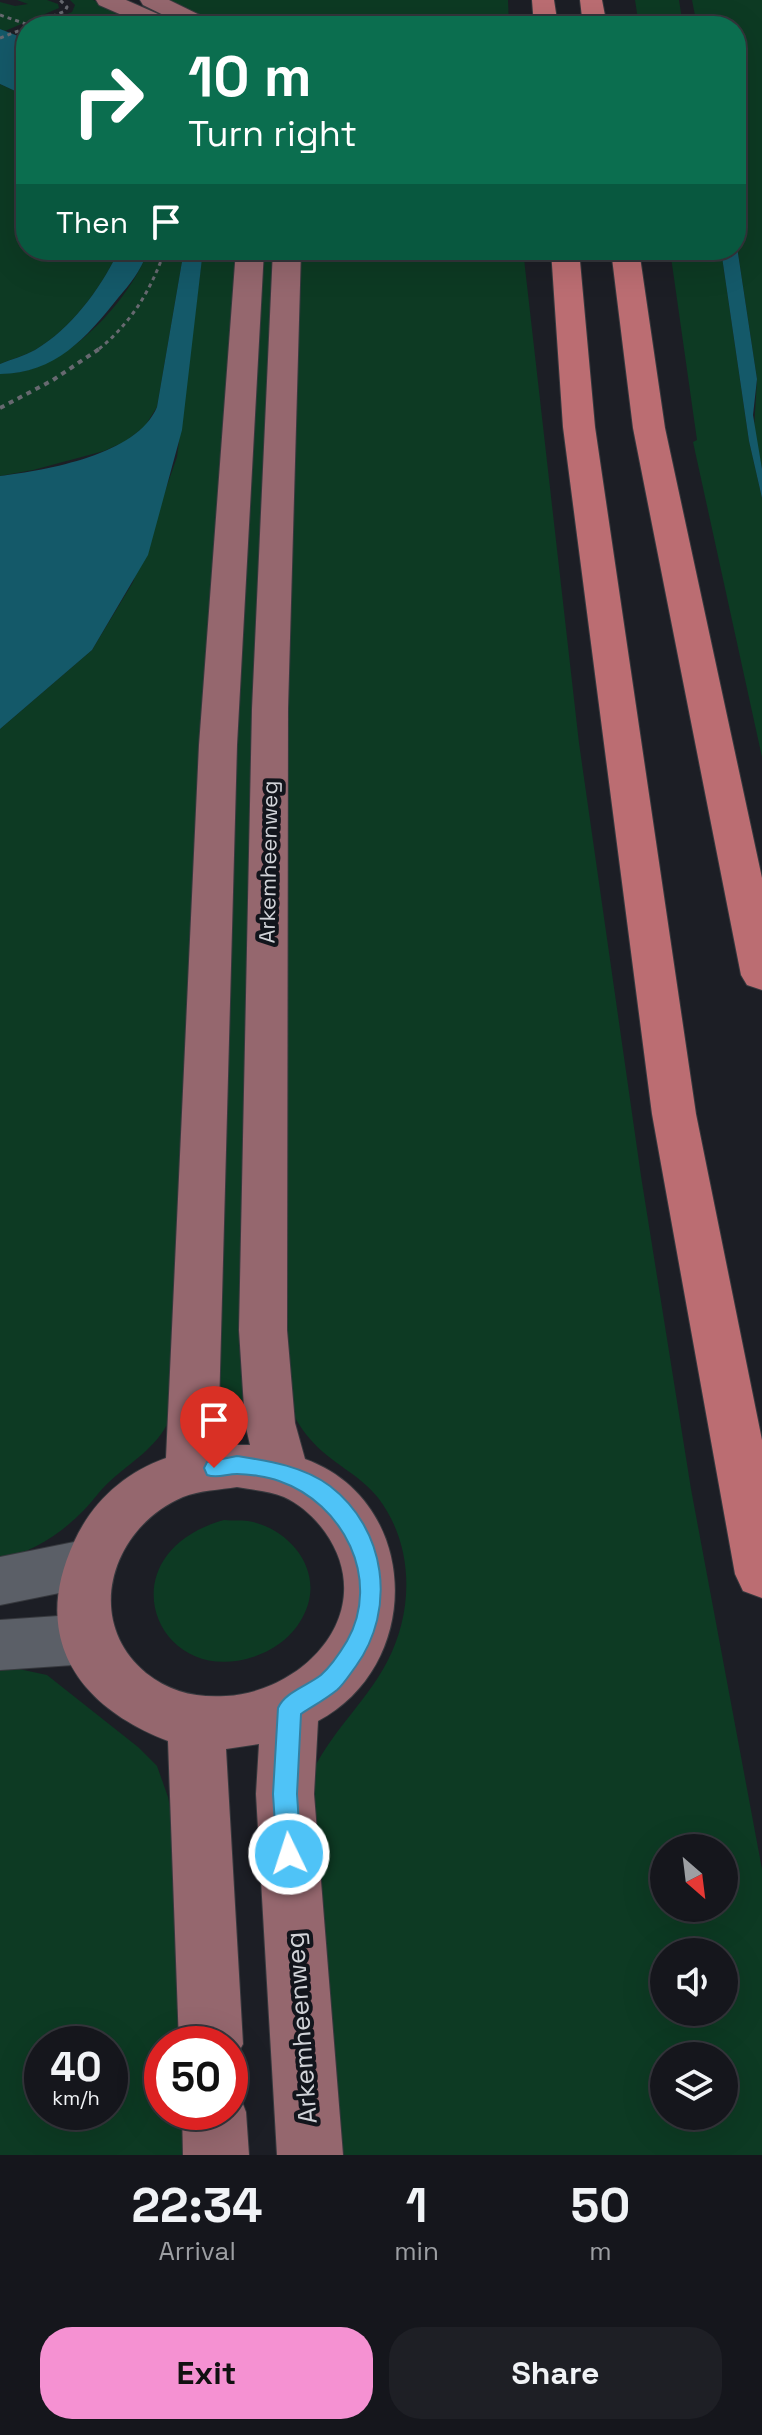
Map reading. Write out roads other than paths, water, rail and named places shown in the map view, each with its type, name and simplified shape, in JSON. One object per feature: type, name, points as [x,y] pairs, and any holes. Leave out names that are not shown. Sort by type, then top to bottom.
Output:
[{"type":"highway","points":[[566,260],[579,427],[674,1114],[762,1574]]},
{"type":"highway","points":[[626,260],[649,428],[762,975]]},
{"type":"main road","points":[[107,0],[143,16]]},
{"type":"main road","points":[[151,0],[184,16]]},
{"type":"main road","points":[[191,1471],[218,745],[249,260]]},
{"type":"main road","name":"Arkemheenweg","points":[[282,1472],[270,1423],[263,1330],[270,709],[287,260]]},
{"type":"main road","points":[[237,1465],[282,1472],[321,1492],[351,1522],[369,1560],[371,1602],[358,1644],[331,1681],[290,1708],[244,1723],[196,1723],[159,1713],[129,1694],[104,1669],[88,1639],[83,1601],[89,1563],[105,1531],[128,1505],[157,1484],[191,1471],[237,1465]]},
{"type":"main road","name":"Arkemheenweg","points":[[290,1708],[285,1794],[310,2155]]},
{"type":"main road","points":[[196,1723],[210,2026]]},
{"type":"main road","points":[[215,2130],[216,2155]]},
{"type":"street","points":[[0,1581],[89,1563]]},
{"type":"street","points":[[0,1645],[88,1639]]},
{"type":"water","points":[[0,29],[16,35],[16,91],[0,84]]},
{"type":"water","points":[[113,260],[144,260],[132,281],[68,351],[37,368],[0,374],[0,364],[35,350],[73,319]]},
{"type":"water","points":[[182,260],[202,260],[182,430],[148,555],[92,650],[0,729],[0,476],[65,464],[111,448],[146,424],[157,407]]},
{"type":"water","points":[[722,260],[739,260],[757,379],[753,415],[762,469],[762,498],[749,441]]}]
